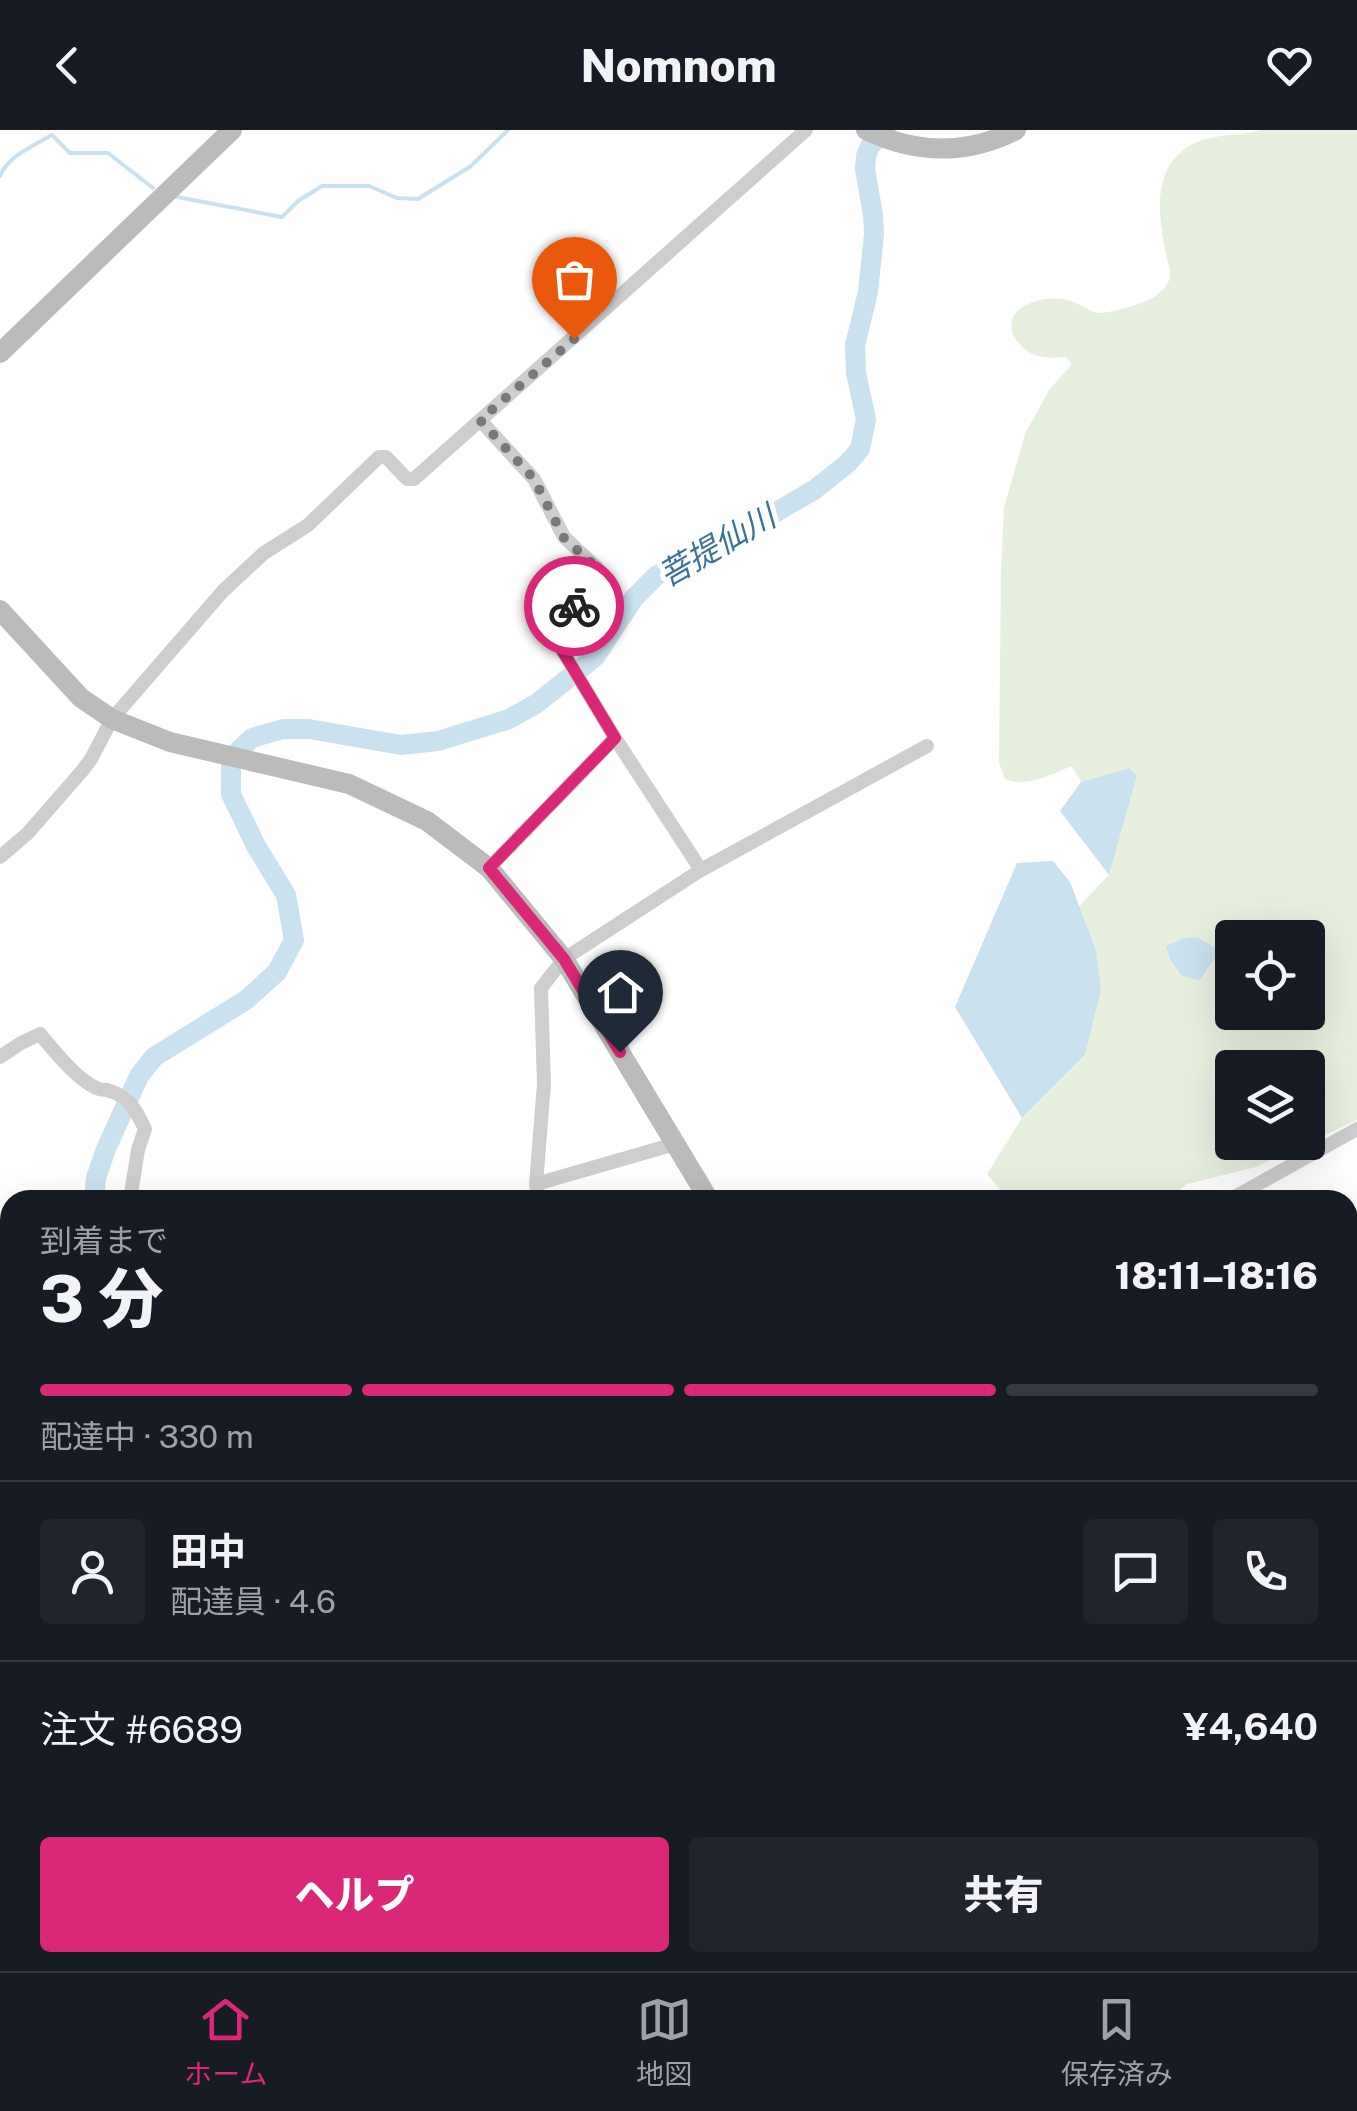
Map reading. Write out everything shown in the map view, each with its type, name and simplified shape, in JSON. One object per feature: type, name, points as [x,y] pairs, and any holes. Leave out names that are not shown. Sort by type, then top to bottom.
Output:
[{"type":"street","points":[[0,353],[232,130]]},
{"type":"street","points":[[0,858],[91,760],[112,719],[224,591],[264,554],[308,525],[379,456],[386,457],[411,481],[806,130]]},
{"type":"street","points":[[866,130],[890,141],[956,150],[984,144],[1016,130]]},
{"type":"street","points":[[480,420],[534,479],[564,538],[597,568],[597,585],[550,630],[701,870]]},
{"type":"street","points":[[0,610],[80,698],[112,719],[170,742],[349,784],[426,821],[489,868],[564,959],[703,1190]]},
{"type":"street","points":[[489,868],[615,738]]},
{"type":"street","points":[[537,1190],[544,1084],[541,988],[564,959],[701,870],[928,746]]},
{"type":"street","points":[[0,1057],[40,1034],[74,1072],[99,1090],[110,1090],[134,1104],[145,1128],[132,1190]]},
{"type":"street","points":[[1247,1190],[1357,1129]]},
{"type":"street","points":[[543,1190],[675,1144]]},
{"type":"green space","points":[[1260,130],[1357,130],[1357,1120],[1325,1135],[1325,1050],[1215,1050],[1215,1160],[1271,1160],[1187,1184],[1179,1190],[1001,1190],[987,1174],[1022,1118],[1085,1055],[1096,950],[1079,906],[1109,875],[1137,776],[1129,768],[1081,782],[1072,766],[1022,782],[1005,779],[999,763],[1004,508],[1025,434],[1049,390],[1072,364],[1066,357],[1046,357],[1028,351],[1013,335],[1012,321],[1021,308],[1045,299],[1065,300],[1099,313],[1138,304],[1159,293],[1170,277],[1160,208],[1164,178],[1179,153],[1201,141]]},
{"type":"water","points":[[1129,768],[1137,776],[1109,875],[1060,811],[1081,782]]},
{"type":"water","points":[[1053,861],[1070,882],[1096,950],[1101,989],[1085,1055],[1022,1118],[955,1007],[1017,863]]},
{"type":"water","points":[[1197,937],[1215,948],[1215,959],[1200,980],[1182,976],[1170,959],[1166,946]]},
{"type":"waterway","points":[[177,197],[282,217],[322,186],[369,186],[397,198],[418,199],[471,166],[508,130]]},
{"type":"waterway","name":"菩提仙川","points":[[95,1190],[106,1149],[139,1076],[154,1057],[246,1000],[277,972],[294,940],[286,895],[231,794],[231,764],[239,750],[252,738],[283,729],[309,729],[401,745],[438,741],[509,719],[536,704],[595,657],[634,598],[656,576],[814,490],[860,449],[866,419],[856,373],[855,345],[868,292],[874,234],[866,156],[886,130]]},
{"type":"waterway","points":[[0,176],[15,157],[52,135],[70,153],[108,153],[153,188]]},
{"type":"way so far","points":[[574,339],[480,420],[534,479],[564,538],[597,568],[597,585],[574,606]]},
{"type":"route","points":[[574,606],[550,630],[615,738],[489,868],[564,959],[620,1052]]}]
